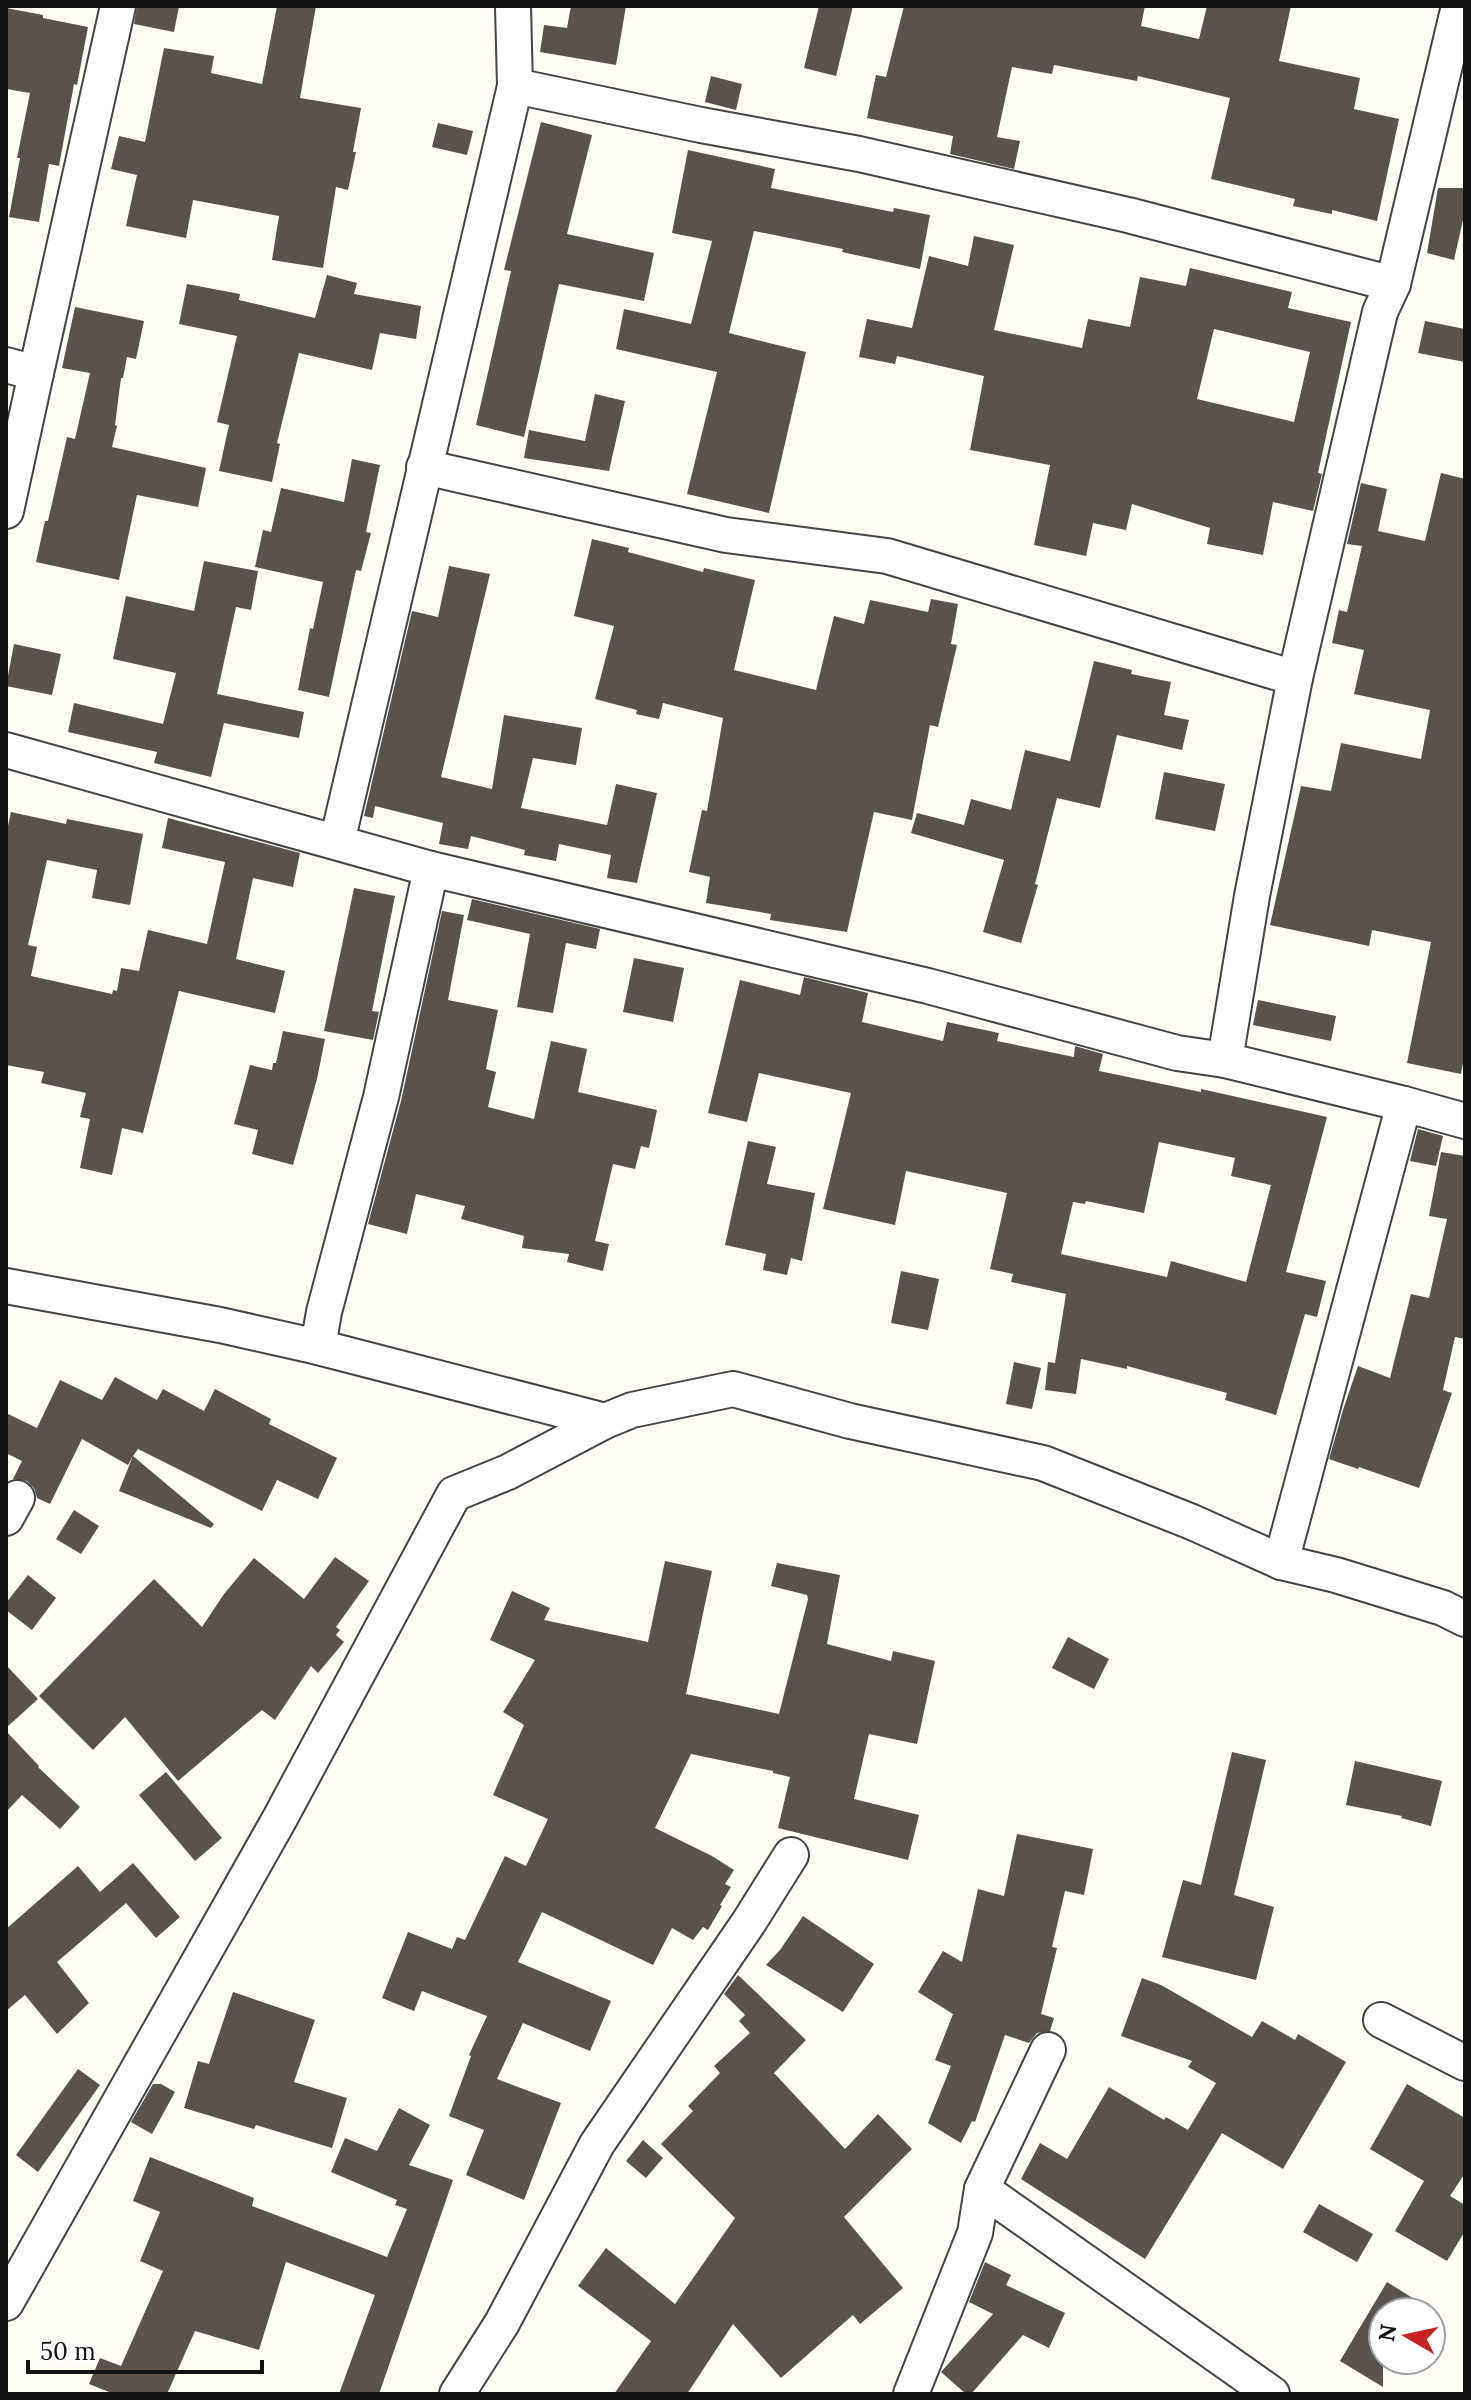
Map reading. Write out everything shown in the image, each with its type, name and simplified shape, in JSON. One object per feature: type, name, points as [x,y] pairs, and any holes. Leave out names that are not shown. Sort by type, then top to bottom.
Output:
[{"type":"street","points":[[6,511],[21,369],[118,6]]},
{"type":"street","points":[[337,842],[515,86],[513,6]]},
{"type":"street","points":[[1225,1060],[1252,896],[1295,678],[1380,312],[1393,284],[1459,6]]},
{"type":"street","points":[[515,86],[859,154],[1128,215],[1393,284]]},
{"type":"street","points":[[424,467],[726,535],[887,556],[1295,678]]},
{"type":"street","points":[[6,750],[431,869],[928,986],[1177,1053],[1225,1060],[1465,1121]]},
{"type":"street","points":[[318,1347],[324,1312],[381,1097],[431,869]]},
{"type":"street","points":[[1281,1562],[1404,1104]]},
{"type":"street","points":[[6,1286],[220,1325],[318,1347],[605,1421]]},
{"type":"street","points":[[6,2303],[279,1820],[454,1494],[508,1472],[605,1421],[632,1410],[733,1389],[850,1421],[1043,1463],[1192,1522],[1281,1562],[1336,1575],[1443,1608],[1465,1619]]},
{"type":"street","points":[[457,2394],[502,2323],[597,2144],[749,1922],[791,1855]]},
{"type":"street","points":[[1381,2020],[1465,2063]]},
{"type":"street","points":[[911,2394],[975,2233],[982,2189],[1048,2050]]},
{"type":"street","points":[[982,2189],[1272,2394]]},
{"type":"building","points":[[137,6],[179,6],[174,32],[134,24]]},
{"type":"building","points":[[277,6],[316,6],[300,98],[361,108],[348,190],[336,187],[323,268],[272,260],[279,216],[193,200],[186,238],[126,226],[137,175],[111,169],[119,136],[145,142],[164,48],[214,56],[211,73],[262,84]]},
{"type":"building","points":[[571,6],[626,6],[616,65],[540,52],[544,25],[567,28]]},
{"type":"building","points":[[819,6],[853,6],[836,76],[804,68]]},
{"type":"building","points":[[904,6],[1145,6],[1141,26],[1199,39],[1207,6],[1291,6],[1279,61],[1360,78],[1354,109],[1399,119],[1377,221],[1332,210],[1332,214],[1293,206],[1295,199],[1211,179],[1230,98],[1138,76],[1137,81],[1054,65],[1052,74],[1012,67],[997,137],[1020,141],[1014,169],[950,154],[953,136],[867,118],[876,75],[886,77]]},
{"type":"building","points":[[6,8],[88,27],[59,166],[49,164],[39,222],[9,217],[30,93],[6,89]]},
{"type":"building","points":[[711,76],[742,84],[736,110],[705,102]]},
{"type":"building","points":[[541,122],[592,135],[567,234],[654,253],[644,301],[559,284],[524,437],[476,425],[511,271],[504,270]]},
{"type":"building","points":[[438,123],[473,131],[467,155],[432,147]]},
{"type":"building","points":[[688,150],[775,169],[771,188],[893,212],[894,208],[930,215],[920,269],[754,231],[729,333],[806,352],[769,513],[687,494],[717,372],[616,349],[624,309],[691,324],[712,241],[672,233]]},
{"type":"building","points":[[1438,188],[1465,188],[1465,211],[1454,260],[1427,253]]},
{"type":"building","points":[[974,236],[1014,245],[994,330],[1082,348],[1088,319],[1130,327],[1140,277],[1186,286],[1190,268],[1292,292],[1288,308],[1351,322],[1318,473],[1322,474],[1313,511],[1273,502],[1263,555],[1207,544],[1210,528],[1132,504],[1126,530],[1093,523],[1086,556],[1034,545],[1050,465],[970,450],[984,376],[897,356],[895,364],[859,357],[867,319],[912,328],[929,256],[968,266]],"holes":[[[1214,329],[1310,352],[1294,422],[1197,399]]]},
{"type":"building","points":[[327,275],[357,283],[354,294],[421,306],[416,339],[380,333],[372,370],[299,353],[277,443],[280,444],[272,482],[219,471],[229,425],[217,422],[237,336],[179,324],[187,284],[240,294],[239,300],[315,318]]},
{"type":"building","points":[[75,307],[144,321],[136,359],[127,357],[121,378],[112,447],[206,468],[198,507],[137,495],[119,580],[36,562],[67,437],[75,439],[90,373],[62,368]]},
{"type":"building","points":[[1425,321],[1465,329],[1465,362],[1418,353]]},
{"type":"building","points":[[595,394],[625,401],[609,471],[524,458],[529,430],[585,441]]},
{"type":"building","points":[[352,459],[380,465],[366,532],[371,533],[361,571],[356,570],[329,697],[298,690],[323,582],[255,567],[263,530],[271,532],[281,488],[344,502]]},
{"type":"building","points":[[1441,473],[1465,479],[1465,1052],[1461,1074],[1407,1063],[1431,942],[1372,930],[1369,946],[1270,925],[1301,786],[1331,791],[1341,743],[1421,759],[1430,710],[1354,694],[1364,650],[1332,643],[1339,610],[1347,612],[1362,546],[1347,544],[1361,483],[1387,489],[1378,531],[1425,541]]},
{"type":"building","points":[[592,539],[703,572],[704,568],[755,580],[734,670],[816,690],[834,616],[864,624],[870,600],[928,612],[931,599],[958,604],[951,644],[957,645],[938,727],[930,725],[912,820],[874,812],[847,932],[770,920],[771,914],[706,903],[710,877],[689,872],[702,810],[707,811],[723,718],[663,703],[659,719],[595,699],[614,626],[574,616]]},
{"type":"building","points":[[204,561],[258,571],[251,610],[236,607],[217,694],[304,712],[299,738],[224,723],[211,777],[154,763],[157,752],[68,732],[74,703],[163,724],[176,673],[113,659],[126,596],[194,611]]},
{"type":"building","points":[[449,566],[490,574],[441,777],[492,789],[504,715],[582,728],[576,765],[533,758],[521,808],[607,825],[616,784],[657,793],[637,883],[607,878],[611,855],[559,844],[556,861],[524,855],[525,850],[471,836],[468,849],[439,844],[443,823],[375,806],[373,818],[364,816],[412,611],[438,617]]},
{"type":"building","points":[[14,644],[61,654],[52,695],[6,686]]},
{"type":"building","points":[[1094,661],[1132,670],[1131,674],[1171,682],[1164,715],[1189,720],[1182,750],[1117,735],[1100,808],[1057,798],[1035,884],[1038,885],[1021,943],[983,932],[1004,860],[911,833],[917,813],[964,825],[971,799],[1011,810],[1025,750],[1070,761]]},
{"type":"building","points":[[1164,772],[1225,784],[1215,831],[1155,819]]},
{"type":"building","points":[[11,812],[66,824],[67,819],[143,834],[130,905],[92,898],[97,870],[47,860],[28,945],[37,947],[31,976],[112,994],[113,990],[117,991],[121,968],[139,971],[148,930],[207,944],[225,862],[162,848],[168,818],[300,853],[293,887],[253,878],[236,959],[285,971],[275,1013],[179,991],[143,1133],[122,1128],[112,1175],[80,1168],[90,1119],[80,1117],[86,1093],[41,1083],[44,1072],[6,1065],[6,835]]},
{"type":"building","points":[[354,888],[395,896],[372,1011],[379,1012],[373,1040],[324,1031]]},
{"type":"building","points":[[472,899],[600,929],[596,949],[566,943],[553,1013],[517,1007],[530,934],[467,920]]},
{"type":"building","points":[[442,911],[464,915],[448,1000],[498,1010],[486,1069],[496,1072],[488,1107],[534,1119],[551,1041],[587,1049],[578,1092],[657,1110],[649,1148],[641,1146],[635,1169],[613,1164],[595,1241],[609,1244],[603,1271],[567,1262],[569,1254],[522,1248],[524,1236],[461,1219],[465,1206],[416,1194],[407,1234],[368,1224],[401,1101]]},
{"type":"building","points":[[634,958],[684,968],[673,1022],[623,1012]]},
{"type":"building","points":[[804,977],[868,993],[862,1022],[943,1041],[947,1022],[999,1033],[997,1041],[1074,1057],[1075,1046],[1103,1054],[1099,1071],[1201,1092],[1201,1089],[1327,1117],[1286,1272],[1326,1281],[1317,1317],[1305,1314],[1276,1415],[1225,1400],[1227,1393],[1127,1366],[1127,1369],[1081,1359],[1076,1394],[1045,1390],[1048,1362],[1055,1363],[1066,1294],[1011,1282],[1013,1274],[990,1269],[1007,1193],[906,1171],[895,1225],[823,1209],[851,1093],[759,1073],[747,1122],[708,1113],[740,980],[800,995]],"holes":[[[1159,1142],[1235,1158],[1231,1176],[1271,1185],[1246,1282],[1171,1261],[1167,1277],[1061,1254],[1073,1202],[1085,1204],[1086,1201],[1144,1213]]]},
{"type":"building","points":[[1258,1000],[1336,1016],[1331,1041],[1253,1025]]},
{"type":"building","points":[[283,1031],[325,1039],[293,1165],[252,1154],[258,1130],[234,1124],[250,1065],[272,1070]]},
{"type":"building","points":[[1418,1129],[1443,1136],[1436,1166],[1410,1161]]},
{"type":"building","points":[[748,1141],[776,1147],[767,1184],[815,1193],[802,1261],[791,1258],[787,1275],[763,1270],[766,1254],[725,1245]]},
{"type":"building","points":[[1441,1152],[1465,1156],[1465,1339],[1455,1337],[1443,1390],[1452,1393],[1419,1488],[1329,1459],[1358,1366],[1390,1378],[1411,1294],[1429,1298],[1447,1219],[1429,1216]]},
{"type":"building","points":[[901,1271],[939,1279],[928,1330],[891,1323]]},
{"type":"building","points":[[1014,1362],[1041,1368],[1032,1409],[1006,1404]]},
{"type":"building","points":[[115,1377],[157,1400],[163,1389],[204,1411],[215,1389],[271,1419],[269,1424],[337,1458],[318,1499],[277,1480],[262,1511],[138,1449],[128,1465],[82,1439],[50,1504],[37,1498],[34,1488],[27,1481],[13,1479],[22,1461],[6,1453],[6,1413],[37,1428],[60,1380],[102,1400]]},
{"type":"building","points":[[133,1456],[214,1524],[211,1528],[119,1491]]},
{"type":"building","points":[[74,1510],[99,1526],[81,1554],[56,1539]]},
{"type":"building","points":[[335,1557],[369,1581],[336,1627],[340,1630],[336,1635],[344,1642],[318,1673],[311,1666],[275,1720],[262,1710],[178,1781],[125,1717],[93,1750],[39,1696],[154,1579],[202,1627],[254,1558],[304,1599]]},
{"type":"building","points":[[665,1561],[712,1571],[686,1694],[779,1714],[808,1599],[807,1595],[771,1586],[777,1563],[840,1575],[827,1644],[891,1661],[893,1651],[935,1661],[917,1744],[869,1734],[854,1799],[919,1815],[908,1860],[778,1828],[790,1777],[691,1754],[655,1828],[734,1870],[725,1884],[731,1887],[708,1930],[703,1927],[693,1940],[672,1928],[653,1965],[542,1912],[518,1962],[611,2001],[590,2051],[523,2023],[497,2079],[561,2103],[524,2200],[466,2175],[484,2130],[449,2116],[469,2055],[487,2016],[422,1991],[414,2011],[382,1998],[408,1932],[452,1949],[457,1937],[465,1940],[505,1856],[526,1866],[548,1819],[493,1795],[524,1725],[503,1712],[535,1660],[490,1640],[512,1591],[550,1608],[544,1620],[648,1642]]},
{"type":"building","points":[[28,1575],[56,1598],[32,1630],[6,1610],[6,1603]]},
{"type":"building","points":[[1068,1637],[1109,1659],[1094,1689],[1052,1668]]},
{"type":"building","points":[[6,1665],[38,1699],[6,1728]]},
{"type":"building","points":[[6,1731],[80,1807],[60,1829],[22,1795],[6,1812]]},
{"type":"building","points":[[1232,1752],[1266,1760],[1234,1895],[1274,1907],[1256,1980],[1162,1957],[1183,1880],[1201,1885]]},
{"type":"building","points":[[1355,1761],[1442,1781],[1431,1826],[1402,1816],[1346,1805]]},
{"type":"building","points":[[166,1772],[222,1838],[195,1861],[139,1795]]},
{"type":"building","points":[[1017,1834],[1093,1849],[1084,1895],[1065,1891],[1052,1947],[1057,1948],[1041,2014],[1054,2018],[1050,2031],[1037,2033],[1029,2043],[1005,2035],[975,2122],[972,2121],[961,2143],[928,2123],[951,2066],[935,2060],[953,2014],[918,1992],[943,1951],[962,1962],[978,1889],[1004,1896]]},
{"type":"building","points":[[133,1863],[180,1917],[156,1938],[126,1903],[57,1962],[89,2003],[57,2034],[25,1995],[6,2011],[6,1929],[78,1866],[100,1892]]},
{"type":"building","points":[[803,1916],[874,1964],[843,2012],[766,1965]]},
{"type":"building","points":[[738,1975],[806,2040],[774,2073],[845,2149],[878,2114],[912,2149],[844,2217],[903,2288],[860,2324],[853,2315],[781,2378],[733,2324],[687,2394],[614,2394],[651,2341],[578,2286],[606,2248],[675,2304],[735,2218],[661,2144],[693,2111],[688,2106],[720,2073],[714,2066],[750,2033],[739,2021],[745,2015],[724,1994]]},
{"type":"building","points":[[1142,1978],[1161,1985],[1252,2037],[1262,2021],[1295,2040],[1298,2034],[1346,2062],[1283,2169],[1222,2133],[1145,2259],[1021,2179],[1040,2143],[1067,2159],[1109,2087],[1164,2120],[1166,2117],[1188,2130],[1216,2083],[1188,2067],[1192,2061],[1121,2036]]},
{"type":"building","points":[[233,1992],[315,2020],[294,2082],[347,2098],[332,2148],[184,2108],[198,2061],[209,2064]]},
{"type":"building","points":[[78,2069],[100,2085],[38,2172],[16,2155]]},
{"type":"building","points":[[153,2084],[161,2084],[175,2092],[152,2134],[131,2122]]},
{"type":"building","points":[[1407,2084],[1465,2118],[1465,2173],[1450,2196],[1465,2205],[1465,2231],[1447,2261],[1395,2231],[1424,2181],[1370,2149]]},
{"type":"building","points":[[399,2108],[430,2125],[409,2165],[453,2180],[379,2394],[339,2394],[375,2295],[286,2262],[259,2350],[195,2331],[167,2394],[114,2394],[89,2384],[100,2358],[121,2366],[163,2271],[140,2261],[160,2212],[133,2201],[150,2157],[254,2198],[252,2206],[387,2257],[407,2209],[395,2205],[397,2200],[331,2172],[345,2138],[377,2151]]},
{"type":"building","points":[[643,2140],[663,2158],[646,2178],[626,2161]]},
{"type":"building","points":[[1319,2204],[1373,2234],[1357,2262],[1303,2232]]},
{"type":"building","points":[[985,2262],[1011,2275],[1006,2285],[1065,2313],[1049,2348],[1023,2335],[971,2394],[966,2394],[941,2372],[993,2314],[969,2302]]},
{"type":"building","points":[[1387,2282],[1409,2296],[1379,2296]]},
{"type":"building","points":[[1367,2316],[1367,2376],[1383,2376],[1383,2387],[1340,2361]]}]
